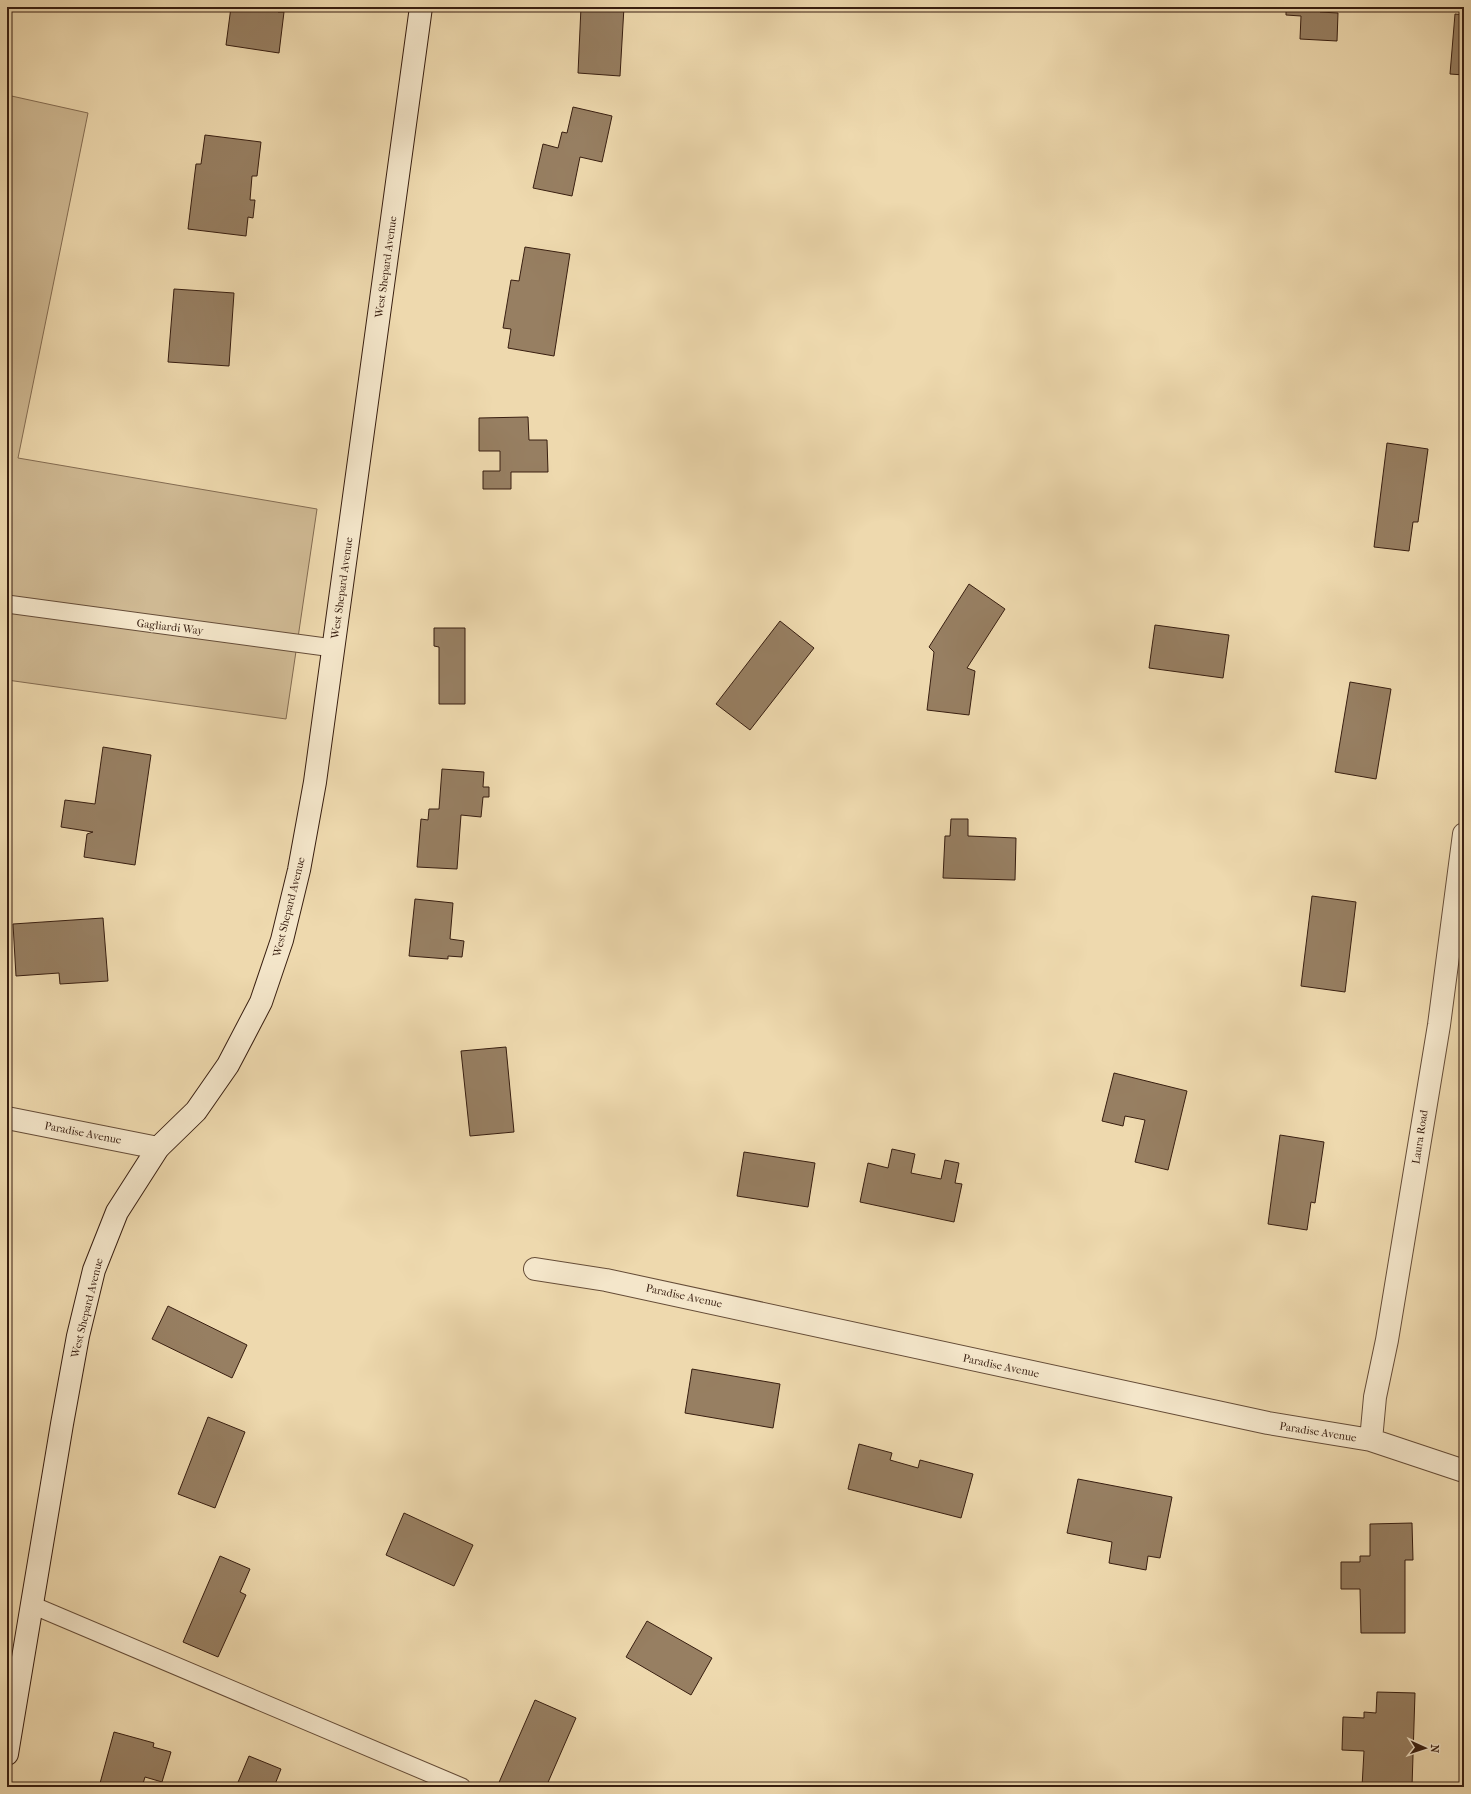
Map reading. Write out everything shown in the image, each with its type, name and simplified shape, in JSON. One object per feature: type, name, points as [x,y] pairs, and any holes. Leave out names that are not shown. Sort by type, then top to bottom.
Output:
[{"type":"street","name":"West Shepard Avenue","points":[[7,1754],[62,1424],[78,1336],[94,1270],[117,1212],[158,1148],[201,1104],[228,1065],[261,1002],[282,940],[299,870],[315,782],[421,7]]},
{"type":"street","name":"Laura Road","points":[[1371,1440],[1375,1397],[1387,1340],[1439,1025],[1464,834]]},
{"type":"street","name":"Paradise Avenue","points":[[7,1118],[158,1148]]},
{"type":"street","name":"Paradise Avenue","points":[[535,1269],[637,1286],[1268,1424],[1371,1440],[1464,1471]]},
{"type":"lane","name":"Gagliardi Way","points":[[7,604],[333,648]]},
{"type":"lane","points":[[32,1605],[462,1787]]},
{"type":"shaded area","points":[[7,95],[88,113],[18,458],[317,509],[286,719],[7,680]]},
{"type":"building","points":[[231,7],[279,7],[278,12],[284,12],[279,53],[226,45]]},
{"type":"building","points":[[581,7],[624,7],[620,76],[578,73]]},
{"type":"building","points":[[1286,7],[1320,7],[1320,12],[1338,13],[1337,41],[1300,39],[1301,16],[1286,15]]},
{"type":"building","points":[[1455,14],[1464,15],[1464,75],[1450,74]]},
{"type":"building","points":[[573,107],[612,116],[602,162],[580,157],[572,196],[533,188],[543,144],[558,148],[562,132],[567,133]]},
{"type":"building","points":[[205,135],[261,142],[257,176],[252,176],[250,200],[255,200],[253,218],[248,217],[246,236],[188,229],[196,164],[201,164]]},
{"type":"building","points":[[525,247],[570,254],[554,356],[508,348],[511,329],[503,328],[511,280],[519,281]]},
{"type":"building","points":[[174,289],[234,293],[229,366],[168,362]]},
{"type":"building","points":[[528,417],[529,440],[547,440],[548,472],[511,472],[511,489],[483,489],[483,471],[500,471],[500,451],[479,451],[479,418]]},
{"type":"building","points":[[1387,443],[1428,449],[1418,522],[1413,522],[1409,551],[1374,547]]},
{"type":"building","points":[[969,584],[1005,609],[967,668],[975,671],[969,715],[927,710],[934,652],[929,647]]},
{"type":"building","points":[[780,621],[814,648],[750,730],[716,704]]},
{"type":"building","points":[[1155,625],[1229,635],[1223,678],[1149,668]]},
{"type":"building","points":[[434,628],[465,628],[465,704],[439,704],[439,647],[434,646]]},
{"type":"building","points":[[1350,682],[1391,689],[1376,779],[1335,772]]},
{"type":"building","points":[[103,747],[151,755],[135,865],[84,857],[87,834],[93,832],[61,827],[65,800],[95,804]]},
{"type":"building","points":[[442,769],[484,772],[483,787],[489,787],[489,797],[483,797],[481,817],[461,815],[457,869],[417,867],[421,819],[428,820],[429,809],[439,809]]},
{"type":"building","points":[[951,819],[968,819],[968,836],[1016,838],[1015,880],[943,878],[945,836],[950,836]]},
{"type":"building","points":[[1312,896],[1356,902],[1345,992],[1301,986]]},
{"type":"building","points":[[415,899],[453,903],[450,939],[464,941],[462,957],[448,956],[448,959],[409,956]]},
{"type":"building","points":[[103,918],[108,981],[60,984],[59,973],[16,976],[13,924]]},
{"type":"building","points":[[506,1047],[514,1132],[470,1136],[461,1051]]},
{"type":"building","points":[[1114,1073],[1187,1091],[1168,1170],[1135,1162],[1145,1120],[1125,1116],[1123,1126],[1102,1121]]},
{"type":"building","points":[[1280,1135],[1324,1142],[1315,1203],[1311,1202],[1307,1230],[1268,1224]]},
{"type":"building","points":[[892,1149],[915,1154],[911,1173],[941,1179],[945,1160],[959,1163],[955,1183],[962,1184],[954,1222],[860,1202],[868,1163],[888,1168]]},
{"type":"building","points":[[744,1152],[815,1163],[808,1207],[737,1196]]},
{"type":"building","points":[[168,1306],[247,1345],[232,1378],[152,1339]]},
{"type":"building","points":[[692,1369],[780,1384],[773,1428],[685,1413]]},
{"type":"building","points":[[208,1417],[245,1432],[215,1508],[178,1494]]},
{"type":"building","points":[[859,1444],[892,1453],[890,1460],[918,1468],[920,1460],[973,1474],[961,1518],[848,1489]]},
{"type":"building","points":[[1078,1479],[1172,1497],[1160,1558],[1148,1556],[1146,1570],[1109,1563],[1112,1542],[1067,1533]]},
{"type":"building","points":[[404,1513],[473,1545],[454,1586],[386,1555]]},
{"type":"building","points":[[1412,1523],[1413,1560],[1405,1560],[1405,1633],[1361,1633],[1360,1589],[1341,1589],[1341,1562],[1360,1562],[1360,1556],[1370,1556],[1370,1524]]},
{"type":"building","points":[[220,1556],[250,1569],[240,1592],[246,1595],[218,1657],[183,1642]]},
{"type":"building","points":[[647,1621],[712,1658],[691,1695],[626,1657]]},
{"type":"building","points":[[1377,1692],[1415,1693],[1412,1787],[1362,1787],[1364,1751],[1342,1750],[1343,1717],[1364,1718],[1364,1712],[1376,1713]]},
{"type":"building","points":[[535,1700],[576,1718],[546,1787],[497,1787]]},
{"type":"building","points":[[114,1732],[154,1743],[153,1747],[171,1752],[162,1782],[145,1777],[142,1787],[99,1787]]},
{"type":"building","points":[[249,1756],[281,1769],[274,1787],[236,1787]]}]
